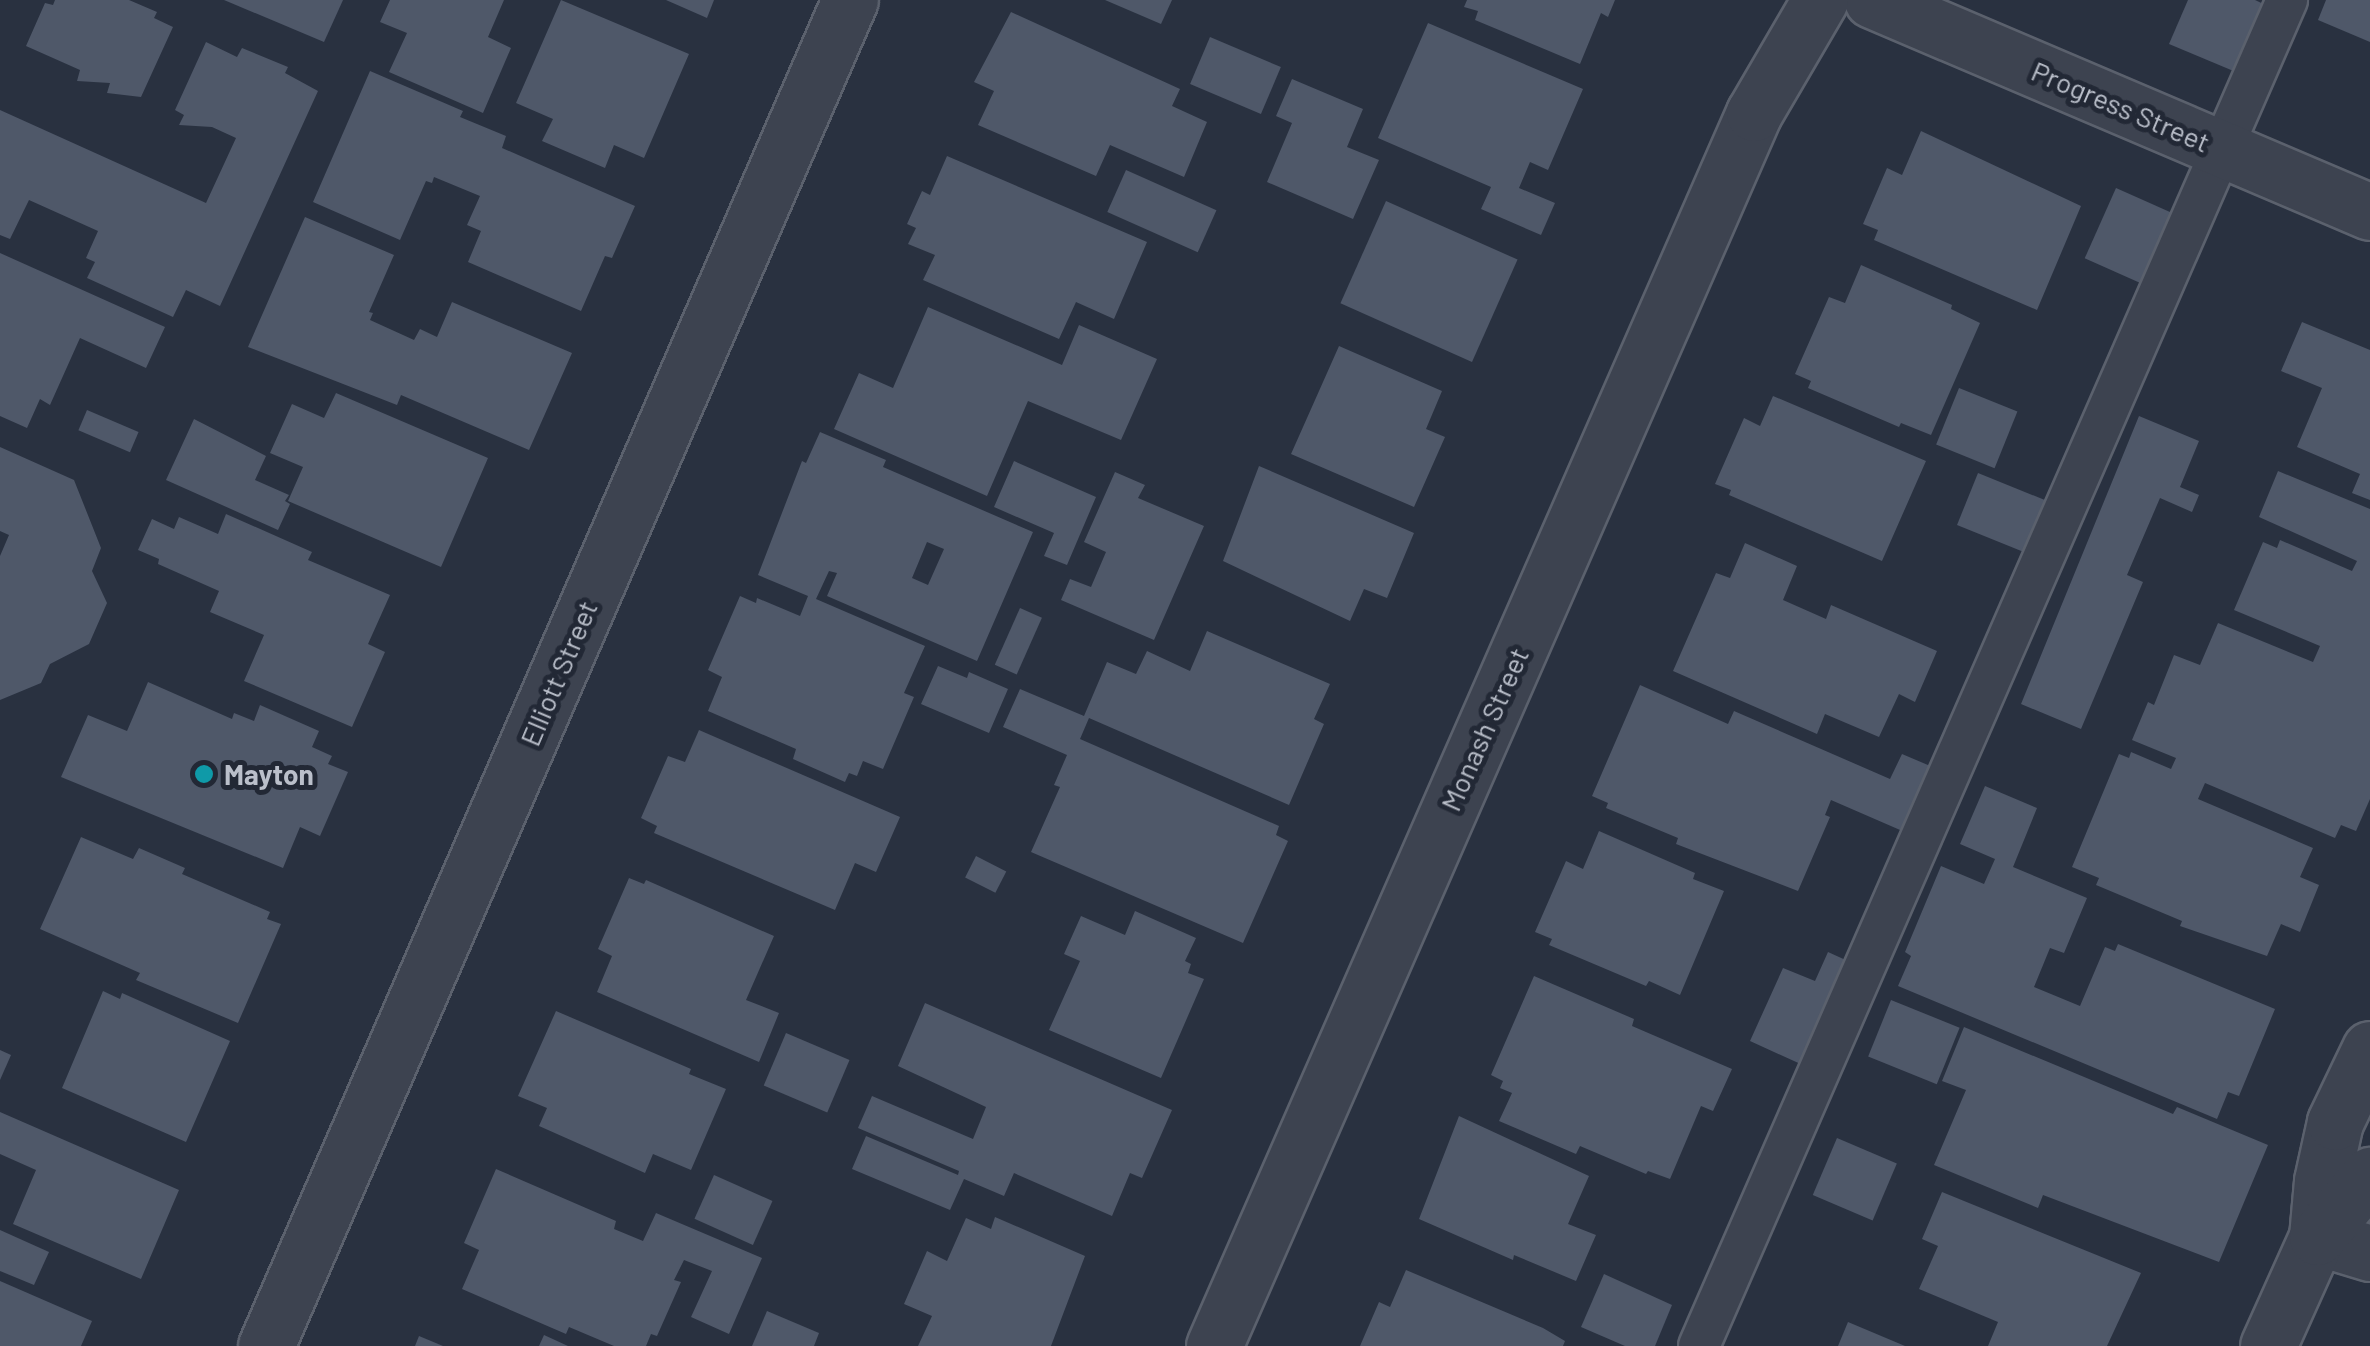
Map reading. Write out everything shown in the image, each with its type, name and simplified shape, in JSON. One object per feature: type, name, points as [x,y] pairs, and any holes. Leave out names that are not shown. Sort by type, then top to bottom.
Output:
[{"type":"street","name":"Elliott Street","points":[[266,1346],[850,0]]},
{"type":"street","name":"Monash Street","points":[[1754,113],[1787,0]]},
{"type":"street","name":"Monash Street","points":[[1214,1346],[1754,113],[1820,0]]},
{"type":"street","name":"Progress Street","points":[[1872,0],[2370,212]]},
{"type":"street","points":[[2318,1237],[2322,1181],[2335,1122],[2370,1049]]},
{"type":"street","points":[[2268,1346],[2318,1237],[2370,1175]]},
{"type":"street","points":[[2318,1237],[2370,1253]]},
{"type":"lane","points":[[1699,1346],[2287,0]]},
{"type":"building","points":[[55,0],[129,0],[157,12],[154,18],[173,27],[141,97],[107,93],[110,83],[77,81],[80,70],[26,46],[45,3],[53,5]]},
{"type":"building","points":[[224,0],[343,0],[324,42]]},
{"type":"building","points":[[390,0],[504,0],[488,37],[511,48],[483,113],[389,72],[407,33],[380,22]]},
{"type":"building","points":[[561,0],[689,54],[644,158],[614,145],[605,168],[542,141],[553,119],[516,103]]},
{"type":"building","points":[[666,0],[714,0],[707,18]]},
{"type":"building","points":[[1105,0],[1172,0],[1161,24]]},
{"type":"building","points":[[1467,0],[1615,0],[1608,17],[1601,13],[1580,64],[1475,20],[1478,11],[1464,7]]},
{"type":"building","points":[[2188,0],[2255,0],[2272,8],[2243,75],[2169,44]]},
{"type":"building","points":[[2326,0],[2370,0],[2370,42],[2318,20]]},
{"type":"building","points":[[1011,12],[1180,89],[1172,106],[1207,122],[1184,177],[1110,145],[1096,176],[978,125],[994,91],[974,82]]},
{"type":"building","points":[[1428,23],[1583,89],[1548,170],[1530,162],[1519,188],[1555,203],[1541,235],[1481,209],[1491,187],[1378,138]]},
{"type":"building","points":[[1210,37],[1281,67],[1261,114],[1190,84]]},
{"type":"building","points":[[206,42],[237,57],[242,48],[288,67],[285,73],[318,91],[220,306],[186,290],[173,317],[87,278],[95,262],[86,258],[98,231],[29,200],[10,239],[0,235],[0,110],[206,203],[236,138],[212,127],[179,125],[184,115],[175,110]]},
{"type":"building","points":[[370,71],[463,111],[460,117],[506,136],[502,148],[635,206],[612,258],[605,256],[581,311],[468,262],[481,231],[467,225],[480,196],[434,177],[432,183],[426,181],[400,240],[313,202]]},
{"type":"building","points":[[1292,79],[1363,109],[1347,147],[1379,160],[1353,219],[1267,182],[1292,123],[1276,116]]},
{"type":"building","points":[[1921,131],[2081,206],[2037,310],[1874,240],[1878,230],[1863,224],[1887,168],[1902,175]]},
{"type":"building","points":[[947,156],[1147,242],[1114,319],[1076,302],[1059,339],[923,280],[935,255],[908,244],[916,228],[907,224],[922,191],[930,195]]},
{"type":"building","points":[[1126,170],[1216,210],[1198,252],[1107,212]]},
{"type":"building","points":[[2116,188],[2174,214],[2143,284],[2085,258]]},
{"type":"building","points":[[1386,201],[1518,260],[1472,362],[1340,303]]},
{"type":"building","points":[[305,217],[394,255],[369,312],[373,313],[370,320],[414,340],[420,329],[437,337],[452,302],[572,353],[529,450],[401,395],[397,405],[248,347]]},
{"type":"building","points":[[0,253],[165,327],[146,368],[80,338],[50,405],[40,399],[27,428],[0,416]]},
{"type":"building","points":[[1861,265],[1952,305],[1951,309],[1980,323],[1931,435],[1901,423],[1899,427],[1808,388],[1811,381],[1795,374],[1829,297],[1845,303]]},
{"type":"building","points":[[928,307],[1062,365],[1079,325],[1157,359],[1121,440],[1028,401],[987,496],[834,429],[859,373],[893,388]]},
{"type":"building","points":[[2302,322],[2370,350],[2370,500],[2352,493],[2360,474],[2297,447],[2322,388],[2281,371]]},
{"type":"building","points":[[1339,346],[1442,391],[1426,429],[1445,437],[1414,507],[1291,454]]},
{"type":"building","points":[[1959,388],[2017,412],[1995,468],[1936,445]]},
{"type":"building","points":[[336,393],[488,458],[441,567],[288,501],[303,467],[270,453],[292,404],[324,418]]},
{"type":"building","points":[[1773,396],[1926,461],[1882,561],[1729,495],[1731,490],[1715,484],[1744,418],[1760,426]]},
{"type":"building","points":[[87,410],[139,432],[130,452],[78,430]]},
{"type":"building","points":[[2139,416],[2199,441],[2180,487],[2199,495],[2192,512],[2160,498],[2127,575],[2143,582],[2081,729],[2021,704]]},
{"type":"building","points":[[194,419],[266,456],[255,480],[289,495],[285,501],[290,504],[278,530],[166,480]]},
{"type":"building","points":[[820,432],[886,460],[883,467],[1033,532],[977,661],[827,596],[837,573],[829,571],[816,599],[925,646],[904,693],[914,697],[883,769],[863,761],[857,776],[849,773],[845,782],[793,759],[796,749],[708,711],[722,677],[708,670],[740,596],[756,603],[757,598],[800,616],[808,596],[758,575],[802,461],[806,463]],"holes":[[[927,542],[944,549],[928,585],[912,578]]]},
{"type":"building","points":[[0,447],[74,480],[101,548],[92,571],[107,603],[89,644],[50,664],[41,683],[0,700],[0,556],[9,535],[0,531]]},
{"type":"building","points":[[1014,461],[1096,497],[1067,565],[1044,556],[1054,533],[994,507]]},
{"type":"building","points":[[1259,466],[1414,533],[1387,598],[1364,589],[1350,621],[1223,561]]},
{"type":"building","points":[[2278,471],[2370,509],[2370,799],[2356,831],[2341,825],[2335,838],[2205,783],[2198,799],[2313,848],[2300,877],[2319,885],[2300,932],[2281,924],[2267,956],[2180,926],[2182,921],[2096,885],[2099,878],[2072,867],[2119,754],[2129,758],[2131,752],[2171,769],[2176,758],[2132,740],[2148,702],[2154,705],[2174,655],[2200,665],[2218,623],[2313,662],[2320,646],[2234,610],[2263,542],[2277,548],[2280,540],[2352,571],[2357,561],[2259,517]]},
{"type":"building","points":[[1115,472],[1145,485],[1138,498],[1204,526],[1154,640],[1061,600],[1070,579],[1091,587],[1106,552],[1084,542]]},
{"type":"building","points":[[1978,473],[2047,501],[2026,553],[1957,525]]},
{"type":"building","points":[[226,514],[312,552],[308,560],[390,595],[368,644],[385,652],[352,727],[244,681],[264,635],[210,612],[219,591],[158,564],[159,559],[138,550],[152,519],[174,529],[179,517],[218,534]]},
{"type":"building","points":[[1745,543],[1797,566],[1783,600],[1826,619],[1831,605],[1937,651],[1915,702],[1899,694],[1879,737],[1825,714],[1817,734],[1673,671],[1716,573],[1730,578]]},
{"type":"building","points":[[1020,608],[1042,618],[1017,674],[995,665]]},
{"type":"building","points":[[1207,631],[1330,684],[1314,719],[1324,724],[1289,805],[1089,718],[1080,739],[1279,826],[1276,835],[1288,841],[1243,943],[1031,852],[1060,787],[1054,785],[1067,755],[1003,727],[1020,689],[1084,716],[1107,662],[1136,674],[1147,651],[1190,671]]},
{"type":"building","points":[[938,666],[967,678],[969,672],[1008,689],[989,733],[921,704]]},
{"type":"building","name":"Mayton","points":[[148,682],[232,719],[234,713],[254,721],[260,705],[319,731],[312,747],[332,756],[328,764],[348,772],[320,836],[300,827],[283,868],[61,777],[88,715],[127,731]]},
{"type":"building","points":[[1640,685],[1728,724],[1734,711],[1890,779],[1902,754],[1935,768],[1907,833],[1831,800],[1825,815],[1830,817],[1798,891],[1676,844],[1678,838],[1606,808],[1608,803],[1592,796]]},
{"type":"building","points":[[699,730],[900,817],[876,872],[855,863],[835,910],[654,833],[657,826],[641,818],[668,756],[685,762]]},
{"type":"building","points":[[1985,786],[2037,808],[2013,867],[2087,898],[2064,953],[2050,948],[2034,987],[2080,1006],[2105,947],[2115,951],[2118,944],[2275,1009],[2239,1096],[2228,1092],[2217,1119],[1898,986],[1911,956],[1905,952],[1941,866],[1984,884],[1995,859],[1960,844]]},
{"type":"building","points":[[1599,831],[1695,873],[1693,879],[1724,891],[1680,995],[1649,981],[1646,986],[1549,945],[1552,939],[1535,932],[1566,861],[1583,869]]},
{"type":"building","points":[[81,837],[133,859],[139,848],[185,868],[182,874],[270,912],[267,919],[281,924],[238,1023],[136,980],[140,973],[40,929]]},
{"type":"building","points":[[976,856],[1006,871],[995,893],[965,877]]},
{"type":"building","points":[[629,878],[644,884],[646,880],[774,936],[746,1000],[779,1013],[759,1062],[597,992],[612,956],[598,949]]},
{"type":"building","points":[[1135,911],[1196,938],[1185,961],[1191,964],[1188,973],[1204,979],[1161,1078],[1049,1030],[1080,961],[1064,954],[1081,916],[1125,935]]},
{"type":"building","points":[[1828,952],[1850,962],[1805,1066],[1750,1041],[1783,968],[1815,981]]},
{"type":"building","points":[[1534,976],[1634,1019],[1632,1026],[1732,1069],[1713,1111],[1701,1106],[1670,1179],[1648,1171],[1646,1174],[1580,1146],[1576,1154],[1499,1121],[1512,1093],[1500,1088],[1503,1081],[1491,1075]]},
{"type":"building","points":[[103,991],[120,999],[122,993],[230,1041],[186,1142],[62,1088]]},
{"type":"building","points":[[1891,1000],[1960,1028],[1937,1084],[1868,1057]]},
{"type":"building","points":[[925,1003],[1172,1110],[1142,1178],[1130,1173],[1112,1216],[1014,1173],[1004,1196],[964,1179],[950,1210],[852,1169],[866,1136],[958,1175],[959,1171],[858,1128],[872,1096],[973,1139],[986,1107],[898,1066]]},
{"type":"building","points":[[556,1011],[691,1069],[689,1074],[726,1089],[691,1170],[653,1154],[645,1173],[539,1126],[547,1108],[518,1096]]},
{"type":"building","points":[[1964,1027],[2173,1114],[2177,1107],[2268,1145],[2219,1262],[2043,1195],[2038,1208],[1934,1165],[1966,1090],[1942,1081]]},
{"type":"building","points":[[786,1033],[850,1060],[827,1112],[764,1085]]},
{"type":"building","points":[[0,1050],[11,1055],[0,1080]]},
{"type":"building","points":[[0,1112],[179,1190],[141,1279],[13,1224],[36,1170],[0,1154]]},
{"type":"building","points":[[1459,1116],[1589,1176],[1568,1224],[1596,1235],[1576,1281],[1514,1255],[1513,1260],[1419,1219]]},
{"type":"building","points":[[1837,1138],[1897,1163],[1873,1220],[1813,1195]]},
{"type":"building","points":[[496,1169],[616,1221],[614,1229],[643,1241],[656,1213],[762,1258],[729,1334],[691,1317],[712,1271],[684,1260],[674,1280],[681,1282],[657,1336],[651,1334],[646,1346],[614,1346],[569,1327],[566,1334],[462,1289],[479,1250],[464,1243]]},
{"type":"building","points":[[714,1175],[772,1201],[753,1245],[694,1219]]},
{"type":"building","points":[[1942,1192],[2141,1273],[2107,1346],[1988,1346],[1998,1322],[1919,1289],[1938,1246],[1922,1239]]},
{"type":"building","points":[[995,1217],[1085,1256],[1051,1346],[918,1346],[932,1316],[904,1304],[927,1251],[947,1261],[966,1218],[991,1229]]},
{"type":"building","points":[[0,1230],[49,1252],[34,1285],[0,1271]]},
{"type":"building","points":[[1406,1270],[1543,1328],[1565,1341],[1563,1346],[1360,1346],[1379,1302],[1390,1307]]},
{"type":"building","points":[[1604,1274],[1672,1305],[1655,1346],[1625,1346],[1581,1327]]},
{"type":"building","points":[[0,1281],[92,1321],[81,1346],[0,1346]]},
{"type":"building","points":[[767,1311],[819,1333],[814,1346],[752,1346]]},
{"type":"building","points":[[1848,1322],[1905,1346],[1838,1346]]},
{"type":"building","points":[[544,1335],[568,1346],[539,1346]]},
{"type":"building","points":[[419,1336],[443,1346],[415,1346]]},
{"type":"place","name":"Mayton","points":[[204,774]]}]
